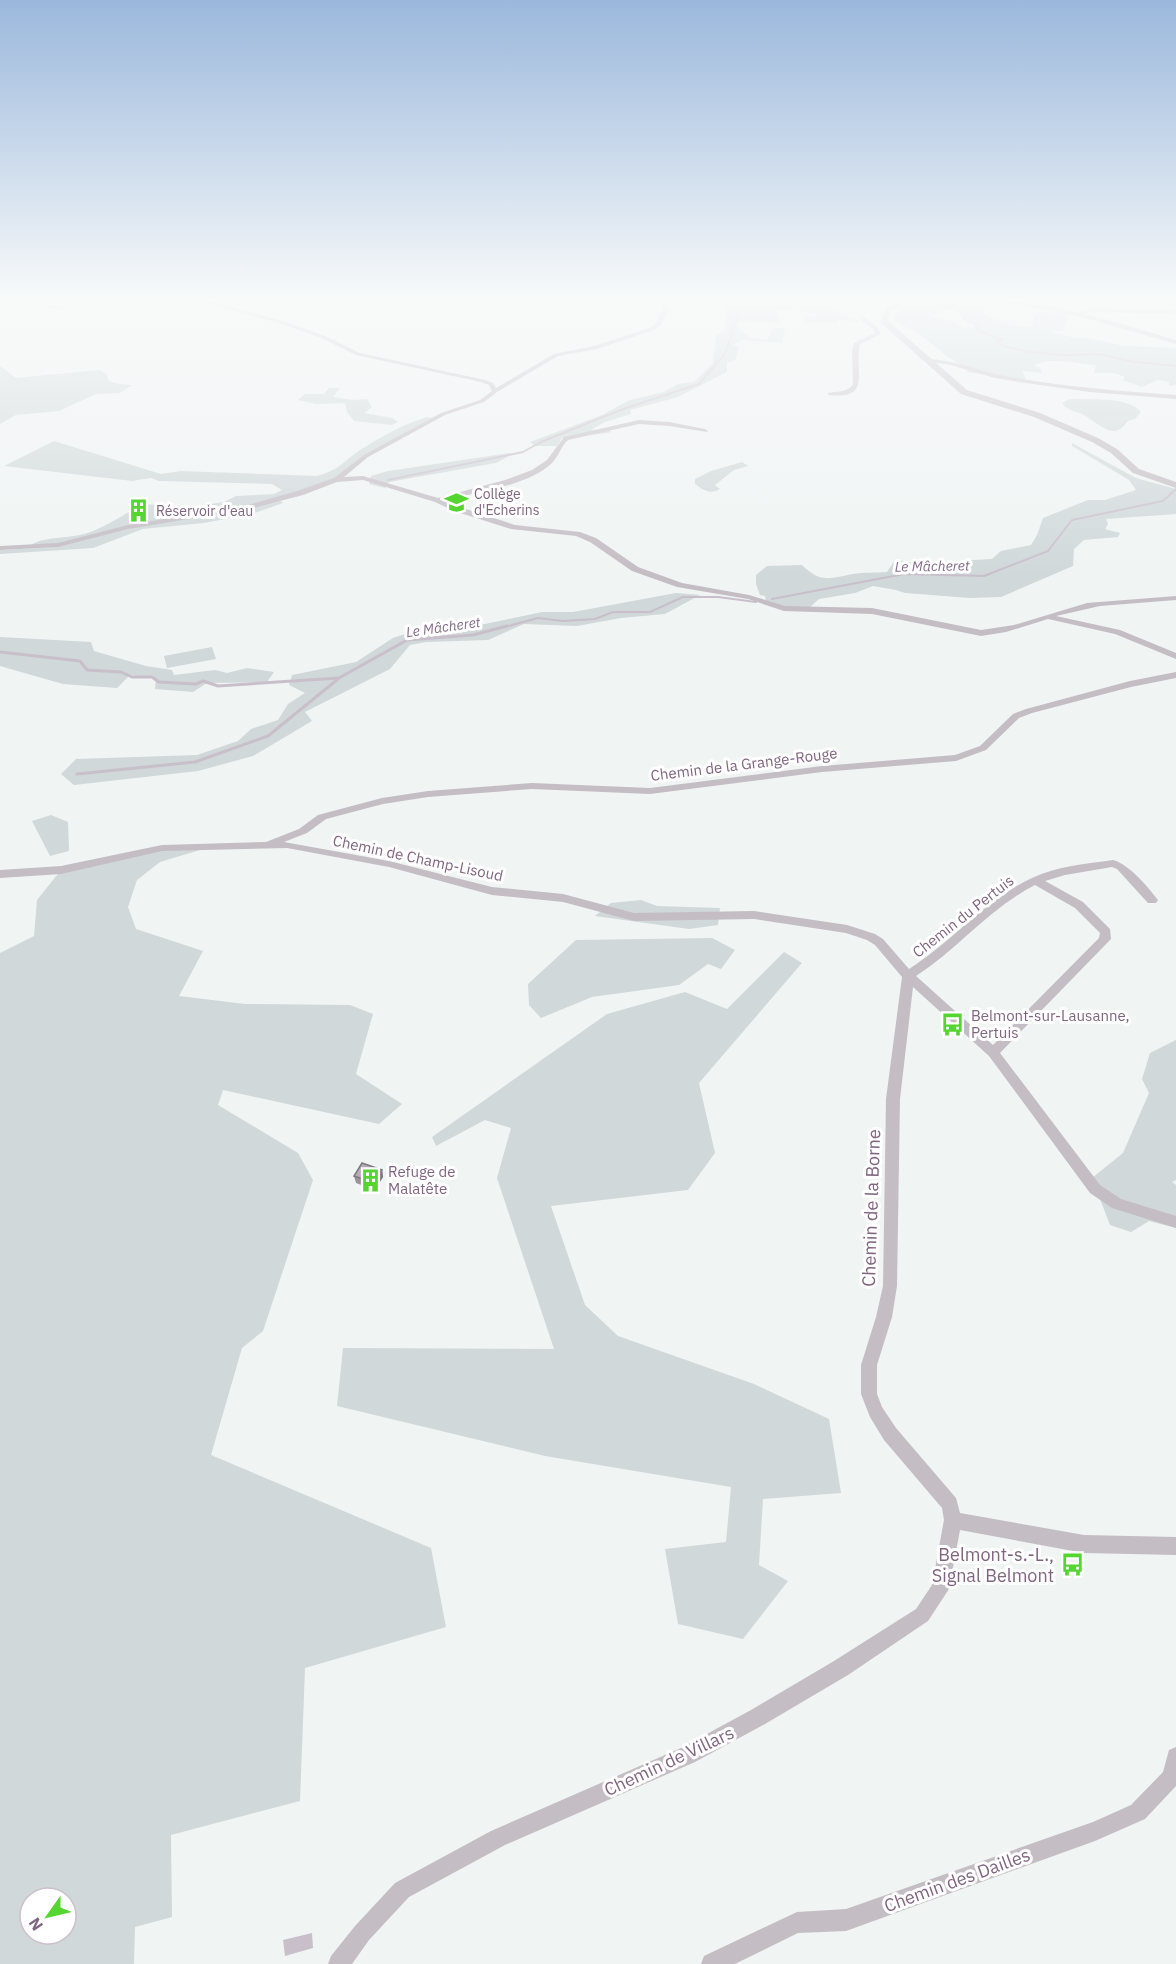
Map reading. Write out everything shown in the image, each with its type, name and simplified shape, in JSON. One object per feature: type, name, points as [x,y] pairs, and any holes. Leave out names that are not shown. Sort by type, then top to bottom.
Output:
[{"type":"street","points":[[336,480],[366,456],[436,417],[482,400],[494,392]]},
{"type":"street","points":[[830,394],[849,392]]},
{"type":"street","points":[[964,392],[1037,415],[1095,440],[1114,451],[1136,471],[1176,485]]},
{"type":"street","points":[[1125,392],[1176,397]]},
{"type":"street","points":[[438,500],[512,479],[549,463],[561,441],[566,438],[639,423],[669,424],[705,431]]},
{"type":"street","points":[[352,468],[363,478]]},
{"type":"street","points":[[0,548],[58,545],[128,527],[249,507],[336,480],[363,478],[438,500],[457,509],[514,527],[577,534],[593,540],[635,569],[669,582],[706,591],[749,597],[784,608],[872,611],[981,633],[997,632],[1084,606],[1176,598]]},
{"type":"street","points":[[1050,618],[1123,634],[1176,656]]},
{"type":"street","name":"Chemin de la Grange-Rouge","points":[[267,845],[303,831],[322,817],[382,801],[428,794],[532,786],[650,791],[822,769],[956,758],[983,748],[1016,716],[1029,711],[1130,684],[1176,675]]},
{"type":"street","points":[[303,831],[302,839],[305,848]]},
{"type":"street","name":"Chemin de la Grange-Rouge","points":[[0,874],[61,870],[162,848],[267,845],[305,848]]},
{"type":"street","name":"Chemin de Champ-Lisoud","points":[[305,848],[389,864],[492,891],[563,898],[634,917],[754,915],[847,929],[879,942],[909,976]]},
{"type":"street","name":"Chemin du Pertuis","points":[[909,976],[929,964],[994,908],[1036,880],[1113,864],[1121,867],[1152,900]]},
{"type":"street","name":"Chemin du Pertuis","points":[[993,1053],[1105,939],[1106,932],[1079,905],[1036,880]]},
{"type":"street","points":[[909,976],[993,1053],[1095,1189],[1116,1204],[1176,1222]]},
{"type":"street","name":"Chemin de la Borne","points":[[909,976],[893,1099],[890,1286],[884,1317],[869,1365],[869,1394],[876,1412],[914,1464],[950,1504],[953,1520]]},
{"type":"street","points":[[953,1520],[1084,1544],[1176,1546]]},
{"type":"street","name":"Chemin de Villars","points":[[339,1964],[362,1933],[402,1890],[498,1838],[688,1755],[841,1668],[922,1615],[940,1589],[953,1520]]},
{"type":"street","name":"Chemin des Dailles","points":[[712,1964],[797,1923],[846,1920],[1095,1831],[1138,1812],[1171,1778],[1176,1757]]},
{"type":"shaded area","points":[[0,392],[121,392],[96,394],[59,411],[16,415],[0,424]]},
{"type":"shaded area","points":[[326,392],[337,392],[333,397],[353,400],[367,399],[372,407],[364,413],[392,418],[398,422],[392,425],[354,421],[347,412],[345,403],[316,404],[298,400],[305,394],[324,394]]},
{"type":"shaded area","points":[[664,392],[688,392],[678,397],[630,410],[631,414],[605,422],[591,430],[612,432],[562,438],[557,446],[535,446],[530,442],[602,415],[630,400]]},
{"type":"shaded area","points":[[1070,399],[1118,401],[1127,403],[1141,412],[1135,419],[1113,431],[1062,403]]},
{"type":"shaded area","points":[[427,417],[432,418],[364,456],[334,479],[301,492],[249,506],[128,526],[58,544],[29,546],[48,539],[77,536],[96,530],[131,511],[128,506],[133,504],[197,506],[224,502],[236,496],[274,494],[282,490],[272,484],[159,481],[151,478],[132,481],[4,466],[54,441],[161,474],[181,471],[317,476],[336,468],[384,436]]},
{"type":"shaded area","points":[[1072,443],[1136,478],[1176,489],[1176,514],[1106,519],[1108,524],[1105,529],[1120,533],[1118,537],[1084,540],[1074,549],[1073,566],[1001,597],[970,598],[905,593],[873,586],[855,593],[819,599],[809,608],[766,602],[765,596],[760,595],[756,575],[767,566],[802,565],[815,575],[832,578],[857,573],[887,572],[895,560],[919,563],[992,559],[1001,551],[1031,545],[1043,518],[1088,500],[1105,500],[1136,490],[1129,480],[1072,446]]},
{"type":"shaded area","points":[[510,453],[511,455],[496,463],[389,482],[385,488],[369,484],[371,476],[388,471]]},
{"type":"shaded area","points":[[742,462],[748,466],[734,470],[715,485],[720,489],[716,491],[707,491],[695,484],[695,479],[711,471]]},
{"type":"shaded area","points":[[280,500],[283,503],[252,514],[204,523],[143,529],[93,548],[0,554],[0,550],[57,547],[129,528]]},
{"type":"shaded area","points":[[676,593],[700,595],[665,614],[621,618],[577,626],[524,624],[488,640],[426,642],[410,645],[390,669],[305,712],[312,721],[253,756],[198,771],[74,785],[61,774],[76,759],[197,755],[238,741],[251,729],[278,720],[288,704],[305,693],[289,685],[292,675],[356,662],[393,638],[427,627],[447,632],[542,612],[573,612]]},
{"type":"shaded area","points":[[0,637],[91,642],[94,651],[146,666],[172,670],[174,675],[215,670],[227,673],[247,668],[274,672],[267,682],[207,683],[193,692],[155,689],[156,678],[130,675],[117,688],[63,684],[0,666]]},
{"type":"shaded area","points":[[212,647],[216,659],[167,668],[164,656]]},
{"type":"shaded area","points":[[51,815],[68,822],[69,851],[50,856],[32,821]]},
{"type":"shaded area","points":[[210,847],[160,862],[137,880],[128,907],[136,929],[203,951],[179,996],[245,1004],[350,1005],[373,1014],[356,1074],[402,1104],[379,1124],[223,1090],[218,1105],[298,1153],[313,1180],[263,1331],[242,1348],[211,1455],[431,1548],[446,1627],[305,1668],[300,1801],[171,1835],[172,1917],[135,1927],[134,1964],[0,1964],[0,953],[34,936],[37,900],[61,870],[162,848]]},
{"type":"shaded area","points":[[641,900],[657,906],[720,908],[718,925],[689,929],[595,916],[611,903]]},
{"type":"shaded area","points":[[712,938],[735,950],[721,969],[708,964],[679,985],[592,997],[541,1018],[529,1005],[528,984],[576,940]]},
{"type":"shaded area","points":[[784,952],[802,963],[699,1083],[715,1153],[688,1190],[551,1206],[585,1305],[618,1336],[754,1384],[829,1419],[841,1493],[763,1499],[759,1565],[788,1581],[743,1639],[678,1624],[665,1549],[726,1542],[731,1487],[545,1456],[337,1406],[343,1348],[554,1349],[497,1178],[511,1128],[485,1120],[436,1146],[432,1137],[607,1014],[685,992],[727,1009]]},
{"type":"shaded area","points":[[1176,1040],[1176,1180],[1172,1182],[1176,1185],[1176,1228],[1149,1221],[1131,1232],[1110,1225],[1092,1178],[1123,1153],[1149,1093],[1142,1079],[1150,1053]]},
{"type":"shaded area","points":[[312,1933],[313,1948],[285,1956],[283,1940]]},
{"type":"building","points":[[362,1163],[382,1170],[374,1183],[354,1176]]},
{"type":"waterway","points":[[388,480],[523,452],[541,442],[623,409],[676,392]]},
{"type":"waterway","name":"Le Mâcheret","points":[[772,599],[904,574],[984,576],[1048,551],[1072,520],[1163,501],[1176,489]]},
{"type":"waterway","name":"Le Mâcheret","points":[[501,628],[538,618],[563,621],[595,619],[613,612],[650,612],[683,597],[718,597],[756,602]]},
{"type":"waterway","name":"Le Mâcheret","points":[[0,652],[80,661],[87,670],[121,672],[132,677],[152,677],[159,682],[196,684],[203,681],[218,686],[339,678],[407,640],[473,635],[507,626]]},
{"type":"waterway","points":[[77,774],[195,762],[268,736],[338,679]]},
{"type":"place","name":"Collège d'Echerins","points":[[456,502]]},
{"type":"place","name":"Réservoir d'eau","points":[[138,511]]},
{"type":"place","name":"Belmont-sur-Lausanne, Pertuis","points":[[953,1024]]},
{"type":"place","name":"Refuge de Malatête","points":[[370,1180]]},
{"type":"place","name":"Belmont-s.-L., Signal Belmont","points":[[1072,1564]]}]
